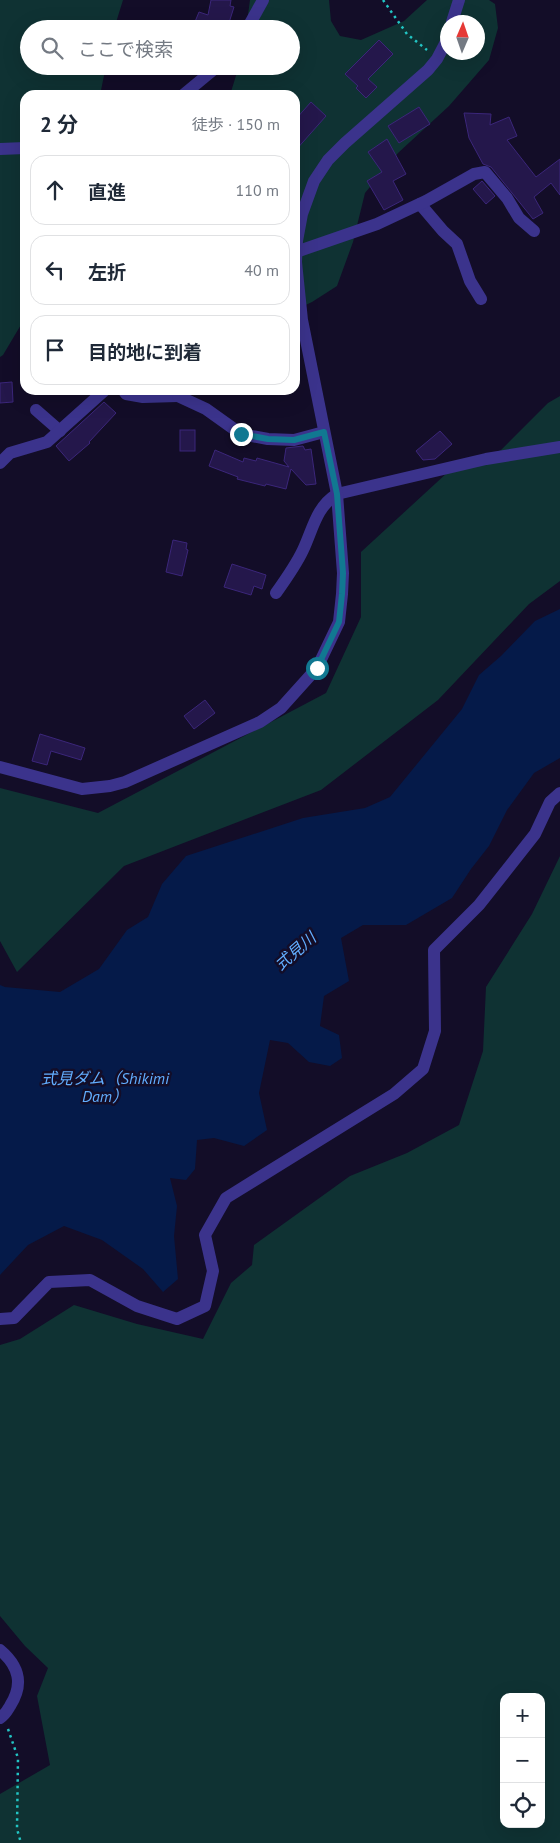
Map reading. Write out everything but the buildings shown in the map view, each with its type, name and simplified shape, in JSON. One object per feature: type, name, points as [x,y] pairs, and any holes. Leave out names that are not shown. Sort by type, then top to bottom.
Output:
[{"type":"street","points":[[252,20],[263,0]]},
{"type":"street","points":[[454,15],[459,0]]},
{"type":"street","points":[[300,227],[302,214],[314,181],[328,160],[428,70],[440,53]]},
{"type":"street","points":[[189,90],[207,75]]},
{"type":"street","points":[[0,150],[20,148]]},
{"type":"street","points":[[300,251],[377,224],[420,204],[474,174],[485,172],[507,198],[519,218],[534,231]]},
{"type":"street","points":[[420,204],[456,244],[470,281],[481,299]]},
{"type":"street","points":[[0,767],[82,788],[110,786],[125,782],[260,722],[280,708],[317,668],[339,622],[343,573],[337,494],[302,320],[300,297]]},
{"type":"street","points":[[0,463],[10,452],[47,442],[100,395]]},
{"type":"street","points":[[132,395],[143,397],[160,395]]},
{"type":"street","points":[[182,395],[206,409],[241,434],[268,439],[294,440],[324,432]]},
{"type":"street","points":[[36,410],[60,431]]},
{"type":"street","points":[[276,593],[290,574],[303,550],[316,514],[329,499],[337,494],[486,459],[560,447]]},
{"type":"street","points":[[0,1319],[14,1318],[49,1282],[90,1280],[137,1306],[177,1319],[205,1306],[213,1271],[205,1235],[226,1198],[394,1094],[423,1069],[435,1031],[434,950],[479,905],[536,834],[550,802],[560,793]]},
{"type":"street","points":[[0,1650],[10,1658],[19,1677],[16,1696],[2,1717]]},
{"type":"path","points":[[383,0],[407,34],[437,59]]},
{"type":"path","points":[[2,1717],[18,1758],[17,1829],[21,1843]]},
{"type":"green space","points":[[0,0],[123,0],[117,20],[20,20],[20,75],[104,75],[101,90],[20,90],[20,326],[0,357]]},
{"type":"green space","points":[[250,0],[329,0],[331,21],[340,36],[361,40],[404,21],[427,0],[489,0],[495,4],[498,28],[489,60],[449,106],[398,153],[365,193],[353,242],[337,286],[300,308],[300,90],[232,90],[236,75],[300,75],[300,20],[247,20]]},
{"type":"green space","points":[[560,396],[560,581],[529,604],[438,700],[321,790],[124,866],[17,972],[0,941],[0,788],[98,813],[326,693],[361,617],[361,552],[448,472],[501,450],[548,403]]},
{"type":"green space","points":[[560,856],[560,1843],[0,1843],[0,1794],[50,1765],[37,1696],[48,1668],[25,1646],[0,1616],[0,1345],[20,1339],[74,1305],[137,1324],[203,1339],[231,1283],[252,1265],[254,1245],[350,1176],[407,1153],[459,1125],[483,1051],[486,987],[532,914]]},
{"type":"water","name":"式見ダム（Shikimi Dam）","points":[[560,609],[560,758],[534,773],[507,810],[489,846],[452,898],[406,925],[363,925],[341,938],[349,981],[324,996],[320,1026],[339,1035],[342,1058],[330,1066],[309,1062],[288,1043],[270,1040],[259,1093],[267,1130],[244,1146],[214,1138],[197,1140],[195,1169],[186,1180],[170,1178],[177,1206],[174,1236],[178,1279],[163,1292],[143,1269],[102,1240],[64,1226],[28,1245],[0,1275],[0,985],[60,992],[99,969],[127,930],[148,917],[162,884],[186,856],[303,818],[365,808],[390,797],[462,709],[479,675],[501,656],[535,621]]},
{"type":"route","points":[[241,434],[268,439],[294,440],[324,432],[337,494],[343,573],[339,622],[317,668]]},
{"type":"water label","name":"式見川","points":[[295,951]]}]
